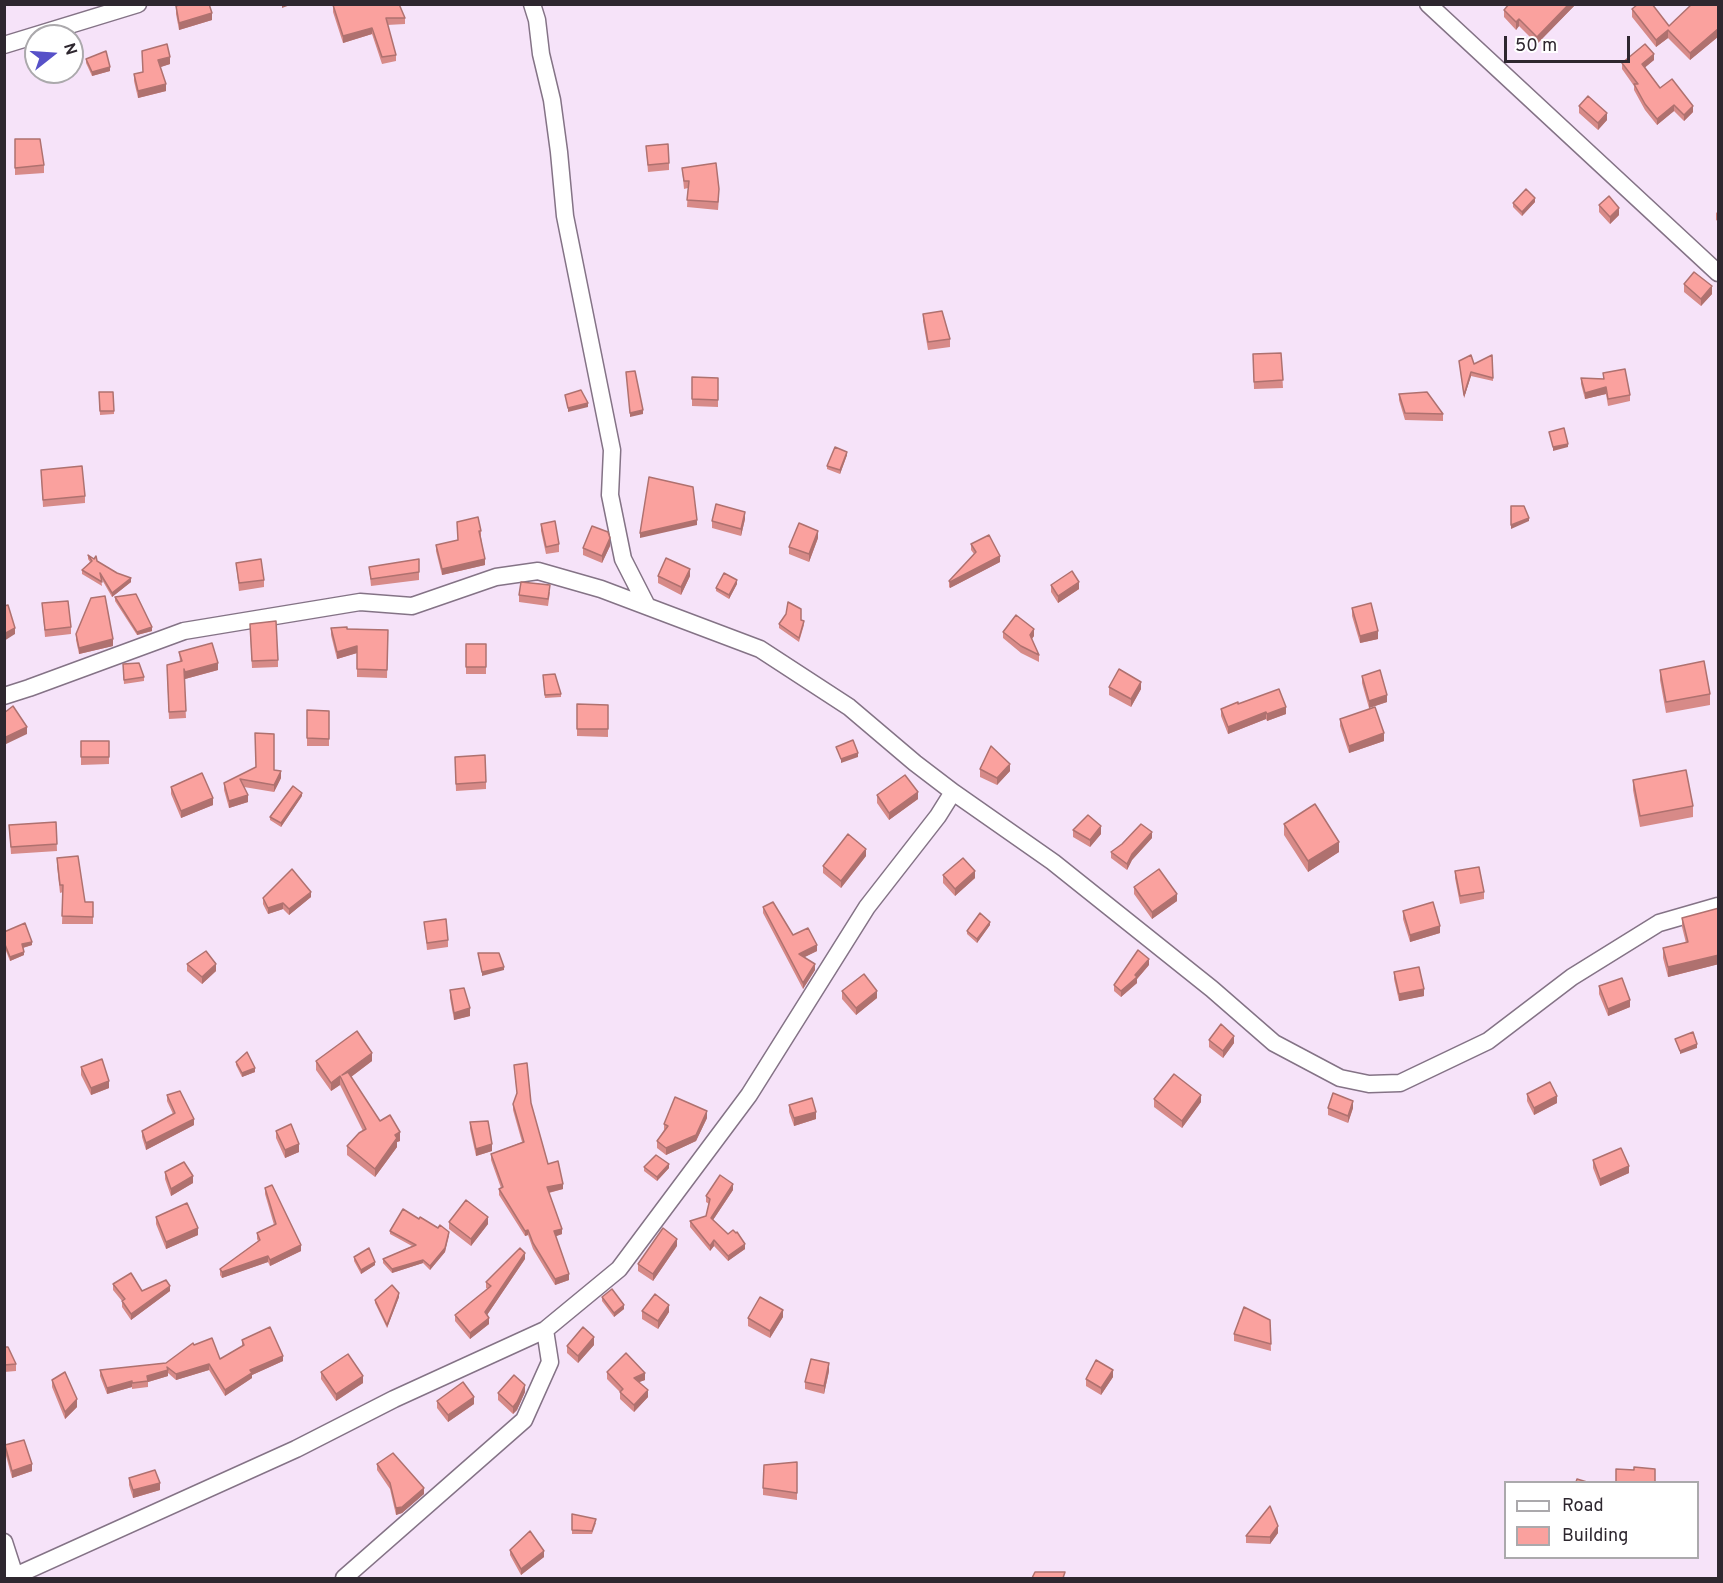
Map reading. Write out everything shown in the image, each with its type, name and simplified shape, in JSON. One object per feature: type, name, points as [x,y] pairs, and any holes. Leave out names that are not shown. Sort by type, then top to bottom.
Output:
[{"type":"street","points":[[4,45],[138,4]]},
{"type":"street","points":[[532,4],[552,100],[565,216],[612,450],[610,495],[623,559],[647,606]]},
{"type":"street","points":[[1428,4],[1719,273]]},
{"type":"street","points":[[4,696],[184,631],[360,602],[412,606],[496,577],[538,571],[601,589],[760,649],[849,707],[915,764],[1053,862],[1212,989],[1274,1043],[1340,1078],[1369,1084],[1400,1083],[1488,1041],[1572,977],[1659,923],[1719,906]]},
{"type":"street","points":[[4,1542],[10,1576],[297,1449],[394,1399],[545,1330],[620,1269],[749,1095],[867,907],[938,816],[953,792]]},
{"type":"street","points":[[344,1578],[524,1420],[550,1362],[545,1330]]},
{"type":"building","points":[[209,4],[212,13],[179,23],[176,6]]},
{"type":"building","points":[[334,4],[399,4],[405,18],[386,18],[396,55],[382,57],[372,28],[343,36]]},
{"type":"building","points":[[1509,4],[1569,4],[1537,37],[1519,19],[1516,22],[1504,10]]},
{"type":"building","points":[[1638,4],[1652,4],[1669,26],[1692,4],[1719,4],[1719,28],[1690,53],[1668,30],[1656,40],[1632,9]]},
{"type":"building","points":[[167,44],[170,57],[158,60],[166,84],[138,91],[134,74],[143,72],[142,51]]},
{"type":"building","points":[[1645,44],[1654,54],[1642,64],[1660,88],[1672,79],[1693,106],[1684,115],[1674,105],[1657,119],[1634,84],[1638,84],[1622,63]]},
{"type":"building","points":[[106,51],[110,67],[92,72],[86,59]]},
{"type":"building","points":[[1588,96],[1607,113],[1598,123],[1579,106]]},
{"type":"building","points":[[15,139],[40,139],[44,165],[15,168]]},
{"type":"building","points":[[668,144],[669,163],[648,165],[646,146]]},
{"type":"building","points":[[716,163],[718,202],[687,200],[689,181],[684,181],[682,168]]},
{"type":"building","points":[[1526,189],[1535,198],[1522,212],[1513,203]]},
{"type":"building","points":[[1609,196],[1619,208],[1610,217],[1599,205]]},
{"type":"building","points":[[1694,272],[1712,286],[1701,299],[1684,284]]},
{"type":"building","points":[[942,311],[950,339],[928,342],[923,314]]},
{"type":"building","points":[[1281,353],[1283,380],[1254,382],[1253,354]]},
{"type":"building","points":[[1471,355],[1474,364],[1492,355],[1493,378],[1471,372],[1464,395],[1459,361]]},
{"type":"building","points":[[1625,369],[1630,395],[1608,399],[1606,387],[1585,393],[1581,378],[1604,379],[1603,373]]},
{"type":"building","points":[[635,371],[643,410],[630,413],[626,372]]},
{"type":"building","points":[[692,377],[718,378],[718,400],[692,399]]},
{"type":"building","points":[[581,390],[588,403],[568,408],[565,395]]},
{"type":"building","points":[[99,392],[113,392],[114,411],[100,411]]},
{"type":"building","points":[[1427,392],[1443,414],[1405,413],[1399,394]]},
{"type":"building","points":[[1564,428],[1568,444],[1553,447],[1549,432]]},
{"type":"building","points":[[835,447],[847,452],[840,470],[827,466]]},
{"type":"building","points":[[82,466],[85,496],[43,500],[41,470]]},
{"type":"building","points":[[649,477],[693,487],[697,520],[640,533]]},
{"type":"building","points":[[716,504],[745,512],[741,529],[712,521]]},
{"type":"building","points":[[1511,506],[1524,506],[1529,518],[1511,525]]},
{"type":"building","points":[[478,517],[485,559],[442,569],[436,545],[458,540],[457,522]]},
{"type":"building","points":[[555,521],[559,544],[546,547],[541,524]]},
{"type":"building","points":[[799,523],[818,531],[809,554],[789,547]]},
{"type":"building","points":[[592,526],[608,532],[610,538],[602,556],[583,548]]},
{"type":"building","points":[[989,535],[1000,556],[950,582],[976,552],[971,544]]},
{"type":"building","points":[[88,555],[94,559],[96,556],[97,561],[131,578],[112,593],[100,573],[102,582],[82,570],[92,561]]},
{"type":"building","points":[[666,558],[690,569],[681,587],[658,576]]},
{"type":"building","points":[[261,559],[264,580],[239,583],[236,563]]},
{"type":"building","points":[[419,559],[419,572],[371,579],[369,567]]},
{"type":"building","points":[[1072,571],[1079,582],[1058,596],[1051,585]]},
{"type":"building","points":[[724,573],[737,580],[729,595],[716,588]]},
{"type":"building","points":[[521,582],[550,585],[548,599],[519,595]]},
{"type":"building","points":[[136,594],[152,627],[137,632],[115,597]]},
{"type":"building","points":[[105,596],[113,639],[79,648],[76,634],[91,598]]},
{"type":"building","points":[[68,601],[71,627],[45,630],[42,603]]},
{"type":"building","points":[[788,602],[801,609],[801,620],[804,621],[799,638],[779,624],[786,614]]},
{"type":"building","points":[[1371,603],[1378,631],[1360,636],[1352,608]]},
{"type":"building","points":[[8,605],[15,628],[4,634],[4,606]]},
{"type":"building","points":[[1016,615],[1034,629],[1030,635],[1039,655],[1021,646],[1003,632]]},
{"type":"building","points":[[276,621],[278,660],[252,661],[250,624]]},
{"type":"building","points":[[347,627],[347,629],[388,630],[387,670],[357,669],[357,646],[337,652],[331,628]]},
{"type":"building","points":[[212,643],[218,663],[185,672],[184,669],[186,711],[169,712],[167,665],[182,661],[179,652]]},
{"type":"building","points":[[466,644],[486,644],[486,667],[466,667]]},
{"type":"building","points":[[1704,661],[1710,694],[1666,702],[1660,670]]},
{"type":"building","points":[[139,663],[144,677],[124,680],[123,664]]},
{"type":"building","points":[[1119,669],[1141,682],[1131,699],[1109,687]]},
{"type":"building","points":[[1380,670],[1387,695],[1369,701],[1362,676]]},
{"type":"building","points":[[555,674],[561,694],[545,695],[543,675]]},
{"type":"building","points":[[1279,689],[1286,707],[1228,727],[1221,709]]},
{"type":"building","points":[[577,704],[608,705],[608,729],[577,729]]},
{"type":"building","points":[[13,706],[27,727],[4,738],[4,713]]},
{"type":"building","points":[[1375,707],[1384,733],[1349,746],[1340,719]]},
{"type":"building","points":[[307,710],[329,711],[329,739],[307,738]]},
{"type":"building","points":[[255,733],[274,734],[274,770],[281,771],[274,785],[240,779],[248,795],[229,801],[224,783],[256,767]]},
{"type":"building","points":[[853,740],[858,753],[841,759],[836,747]]},
{"type":"building","points":[[81,741],[109,741],[109,757],[81,757]]},
{"type":"building","points":[[991,746],[1010,764],[997,778],[980,769]]},
{"type":"building","points":[[485,755],[486,782],[456,784],[455,757]]},
{"type":"building","points":[[1686,770],[1693,806],[1640,816],[1633,780]]},
{"type":"building","points":[[202,773],[213,798],[181,811],[171,787]]},
{"type":"building","points":[[905,775],[918,792],[889,813],[877,795]]},
{"type":"building","points":[[293,786],[302,793],[281,823],[270,817]]},
{"type":"building","points":[[1315,804],[1339,842],[1308,861],[1284,824]]},
{"type":"building","points":[[1088,815],[1101,826],[1090,840],[1073,830]]},
{"type":"building","points":[[56,822],[57,844],[11,847],[9,825]]},
{"type":"building","points":[[1141,824],[1152,832],[1132,854],[1127,864],[1111,852]]},
{"type":"building","points":[[848,834],[866,849],[841,881],[823,866]]},
{"type":"building","points":[[78,856],[85,902],[93,902],[93,917],[62,916],[63,885],[60,885],[57,858]]},
{"type":"building","points":[[963,858],[975,871],[955,889],[943,875]]},
{"type":"building","points":[[1479,867],[1484,892],[1460,896],[1455,871]]},
{"type":"building","points":[[292,869],[311,892],[289,909],[283,903],[268,908],[263,898]]},
{"type":"building","points":[[1159,869],[1177,894],[1152,912],[1134,887]]},
{"type":"building","points":[[773,902],[793,935],[808,928],[817,945],[799,954],[815,964],[803,983],[763,907]]},
{"type":"building","points":[[1433,902],[1440,926],[1410,935],[1403,911]]},
{"type":"building","points":[[1719,908],[1719,955],[1668,967],[1663,948],[1688,942],[1682,918]]},
{"type":"building","points":[[980,913],[990,922],[977,939],[967,931]]},
{"type":"building","points":[[446,919],[448,940],[427,943],[424,922]]},
{"type":"building","points":[[25,923],[32,942],[22,944],[24,952],[10,957],[4,942],[4,932]]},
{"type":"building","points":[[1138,950],[1149,959],[1135,975],[1137,977],[1121,991],[1114,985]]},
{"type":"building","points":[[206,951],[216,964],[202,977],[187,964]]},
{"type":"building","points":[[478,953],[499,953],[504,967],[482,972]]},
{"type":"building","points":[[1419,967],[1424,989],[1399,994],[1394,972]]},
{"type":"building","points":[[864,974],[877,991],[856,1008],[842,991]]},
{"type":"building","points":[[1622,978],[1630,1000],[1608,1009],[1599,986]]},
{"type":"building","points":[[464,988],[470,1008],[454,1013],[450,990]]},
{"type":"building","points":[[1221,1024],[1234,1036],[1223,1051],[1209,1040]]},
{"type":"building","points":[[357,1031],[372,1053],[342,1075],[348,1072],[380,1121],[390,1115],[400,1132],[395,1135],[397,1138],[375,1169],[347,1146],[366,1129],[340,1076],[331,1083],[316,1061]]},
{"type":"building","points":[[1693,1032],[1697,1044],[1680,1051],[1675,1039]]},
{"type":"building","points":[[247,1052],[255,1068],[242,1073],[236,1062]]},
{"type":"building","points":[[102,1059],[109,1081],[91,1088],[81,1067]]},
{"type":"building","points":[[527,1063],[531,1103],[548,1164],[558,1161],[563,1184],[547,1187],[562,1229],[554,1231],[569,1274],[555,1279],[533,1243],[528,1230],[525,1231],[499,1189],[503,1187],[491,1154],[524,1142],[513,1104],[517,1093],[514,1065]]},
{"type":"building","points":[[1174,1074],[1201,1095],[1182,1121],[1154,1099]]},
{"type":"building","points":[[1550,1082],[1557,1096],[1534,1108],[1527,1094]]},
{"type":"building","points":[[180,1091],[194,1119],[146,1143],[142,1131],[175,1113],[167,1095]]},
{"type":"building","points":[[1333,1093],[1353,1101],[1348,1116],[1328,1108]]},
{"type":"building","points":[[675,1097],[707,1111],[696,1135],[666,1148],[657,1141],[668,1126],[664,1124]]},
{"type":"building","points":[[812,1098],[816,1112],[794,1118],[789,1105]]},
{"type":"building","points":[[488,1121],[492,1144],[476,1149],[470,1122]]},
{"type":"building","points":[[291,1124],[299,1144],[285,1150],[276,1131]]},
{"type":"building","points":[[1621,1148],[1629,1166],[1600,1179],[1593,1160]]},
{"type":"building","points":[[656,1155],[669,1164],[657,1177],[644,1167]]},
{"type":"building","points":[[184,1162],[193,1176],[171,1189],[165,1172]]},
{"type":"building","points":[[720,1175],[733,1184],[711,1218],[728,1234],[733,1230],[737,1232],[745,1244],[728,1256],[714,1240],[710,1246],[690,1221],[706,1216],[710,1199],[706,1196]]},
{"type":"building","points":[[272,1185],[301,1245],[270,1260],[268,1256],[222,1272],[220,1269],[260,1240],[257,1233],[276,1224],[265,1188]]},
{"type":"building","points":[[466,1200],[488,1217],[471,1239],[449,1222]]},
{"type":"building","points":[[187,1203],[198,1228],[166,1242],[156,1217]]},
{"type":"building","points":[[403,1209],[438,1228],[440,1225],[449,1232],[445,1248],[430,1266],[423,1260],[392,1269],[383,1259],[416,1245],[390,1231]]},
{"type":"building","points":[[663,1228],[677,1239],[653,1274],[638,1264]]},
{"type":"building","points":[[369,1248],[375,1262],[361,1270],[354,1257]]},
{"type":"building","points":[[520,1248],[525,1253],[485,1312],[489,1318],[470,1333],[455,1315],[491,1286],[486,1282]]},
{"type":"building","points":[[131,1273],[142,1291],[166,1280],[170,1286],[131,1314],[122,1301],[125,1299],[113,1284]]},
{"type":"building","points":[[392,1285],[399,1293],[387,1325],[375,1300]]},
{"type":"building","points":[[612,1289],[624,1305],[614,1313],[602,1297]]},
{"type":"building","points":[[655,1294],[669,1305],[658,1321],[642,1311]]},
{"type":"building","points":[[760,1297],[783,1310],[770,1331],[748,1318]]},
{"type":"building","points":[[1244,1307],[1270,1320],[1271,1344],[1234,1334]]},
{"type":"building","points":[[270,1327],[283,1356],[250,1370],[252,1373],[225,1390],[209,1364],[176,1374],[167,1367],[168,1370],[147,1376],[148,1381],[132,1383],[132,1381],[107,1388],[100,1370],[166,1363],[193,1343],[194,1345],[212,1338],[220,1359],[244,1345],[242,1340]]},
{"type":"building","points":[[583,1327],[594,1337],[578,1356],[567,1346]]},
{"type":"building","points":[[4,1347],[8,1347],[16,1364],[4,1365]]},
{"type":"building","points":[[626,1353],[645,1373],[634,1378],[648,1390],[634,1405],[620,1392],[623,1389],[607,1372]]},
{"type":"building","points":[[348,1354],[363,1376],[336,1394],[321,1372]]},
{"type":"building","points":[[811,1359],[829,1363],[824,1386],[805,1382]]},
{"type":"building","points":[[1096,1360],[1113,1370],[1101,1388],[1086,1379]]},
{"type":"building","points":[[65,1372],[77,1399],[65,1412],[52,1380]]},
{"type":"building","points":[[514,1375],[525,1385],[513,1407],[498,1393]]},
{"type":"building","points":[[463,1382],[474,1397],[448,1415],[437,1401]]},
{"type":"building","points":[[24,1440],[32,1464],[12,1471],[5,1445]]},
{"type":"building","points":[[393,1453],[424,1488],[402,1507],[396,1508],[390,1483],[377,1464]]},
{"type":"building","points":[[797,1462],[797,1493],[763,1488],[764,1465]]},
{"type":"building","points":[[1634,1467],[1655,1469],[1655,1481],[1616,1481],[1616,1469],[1634,1470]]},
{"type":"building","points":[[155,1470],[160,1483],[133,1490],[129,1478]]},
{"type":"building","points":[[1270,1506],[1278,1526],[1270,1537],[1246,1536]]},
{"type":"building","points":[[572,1514],[596,1519],[592,1531],[572,1530]]},
{"type":"building","points":[[530,1531],[544,1551],[521,1569],[510,1550]]},
{"type":"building","points":[[1035,1572],[1065,1572],[1063,1578],[1032,1578]]}]
